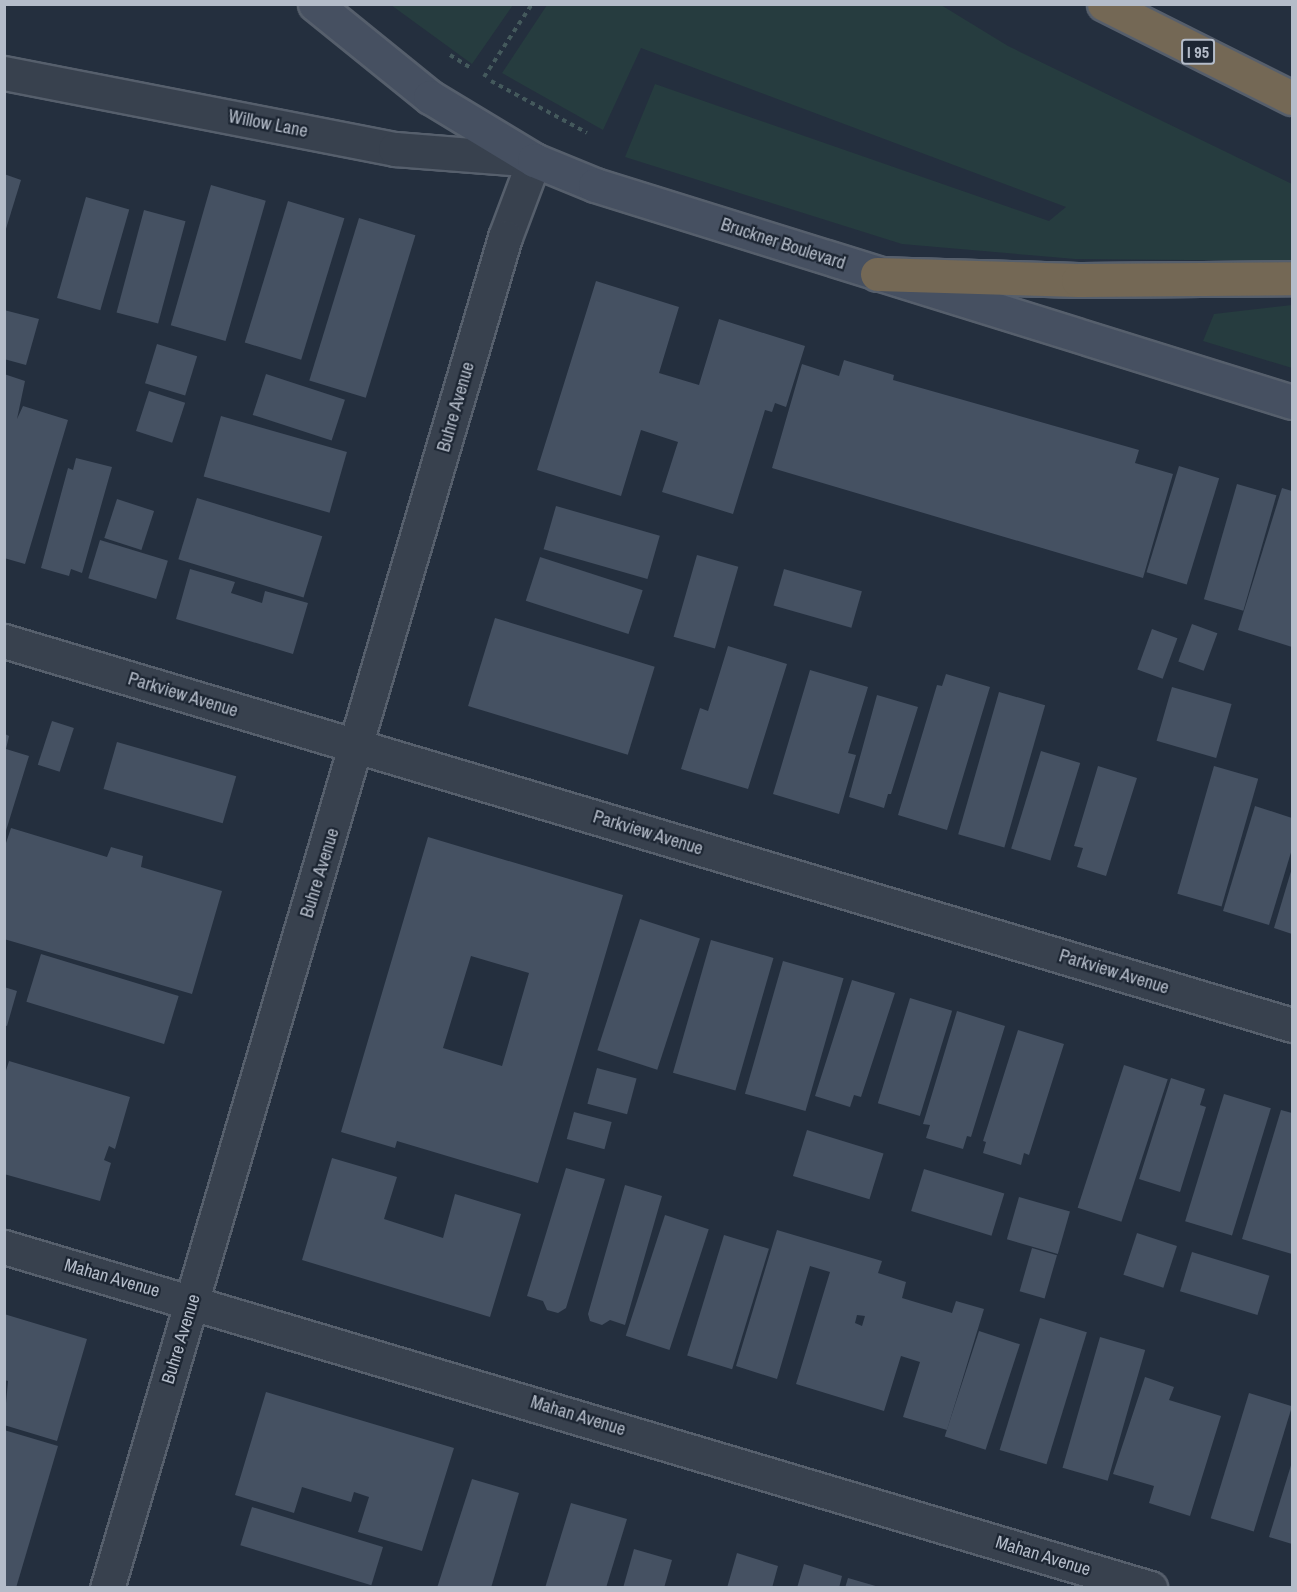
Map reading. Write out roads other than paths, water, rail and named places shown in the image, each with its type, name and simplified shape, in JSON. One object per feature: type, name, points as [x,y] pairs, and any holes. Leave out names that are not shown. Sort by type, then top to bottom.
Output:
[{"type":"highway","name":"I 95","points":[[1104,4],[1293,98]]},
{"type":"highway","points":[[878,274],[1077,280],[1293,278]]},
{"type":"main road","name":"Bruckner Boulevard","points":[[315,4],[430,97],[534,160],[595,185],[1293,402]]},
{"type":"street","name":"Willow Lane","points":[[4,73],[395,149],[534,160]]},
{"type":"street","name":"Buhre Avenue","points":[[107,1587],[358,747],[505,237],[534,160]]},
{"type":"street","name":"Parkview Avenue","points":[[4,641],[1293,1025]]},
{"type":"street","name":"Mahan Avenue","points":[[4,1247],[1150,1587]]}]
